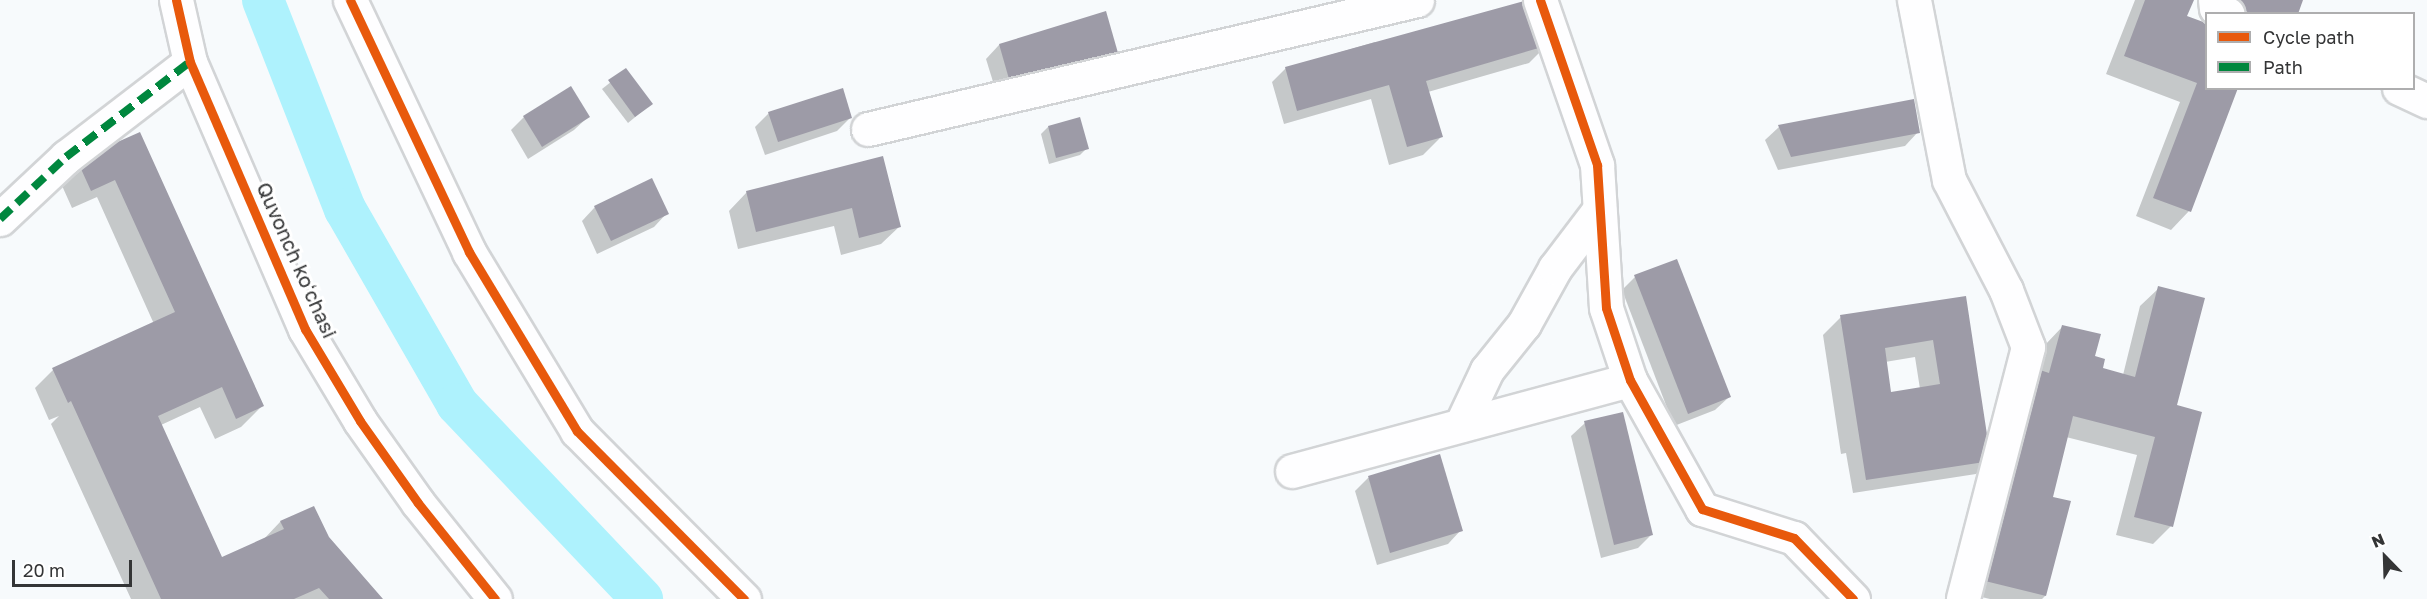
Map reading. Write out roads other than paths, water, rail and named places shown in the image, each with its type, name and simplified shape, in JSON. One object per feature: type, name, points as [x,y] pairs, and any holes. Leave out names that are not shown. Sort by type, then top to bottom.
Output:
[{"type":"street","name":"Quvonch koʻchasi","points":[[176,0],[190,62],[305,329],[366,430],[418,503],[495,599]]},
{"type":"street","points":[[350,0],[469,252],[577,431],[744,599]]},
{"type":"street","points":[[868,129],[1417,0]]},
{"type":"street","points":[[1540,0],[1597,165],[1606,308],[1630,380],[1702,509],[1794,538],[1853,599]]},
{"type":"street","points":[[1914,0],[1949,180],[2006,290],[2028,347],[1963,599]]},
{"type":"street","points":[[2215,0],[2216,8],[2224,12]]},
{"type":"street","points":[[0,219],[66,157],[190,62]]},
{"type":"street","points":[[2403,90],[2427,101]]},
{"type":"street","points":[[1461,424],[1487,370],[1524,324],[1555,267],[1599,210]]},
{"type":"street","points":[[1292,471],[1630,380]]},
{"type":"waterway","points":[[263,0],[345,209],[457,404],[642,599]]}]
